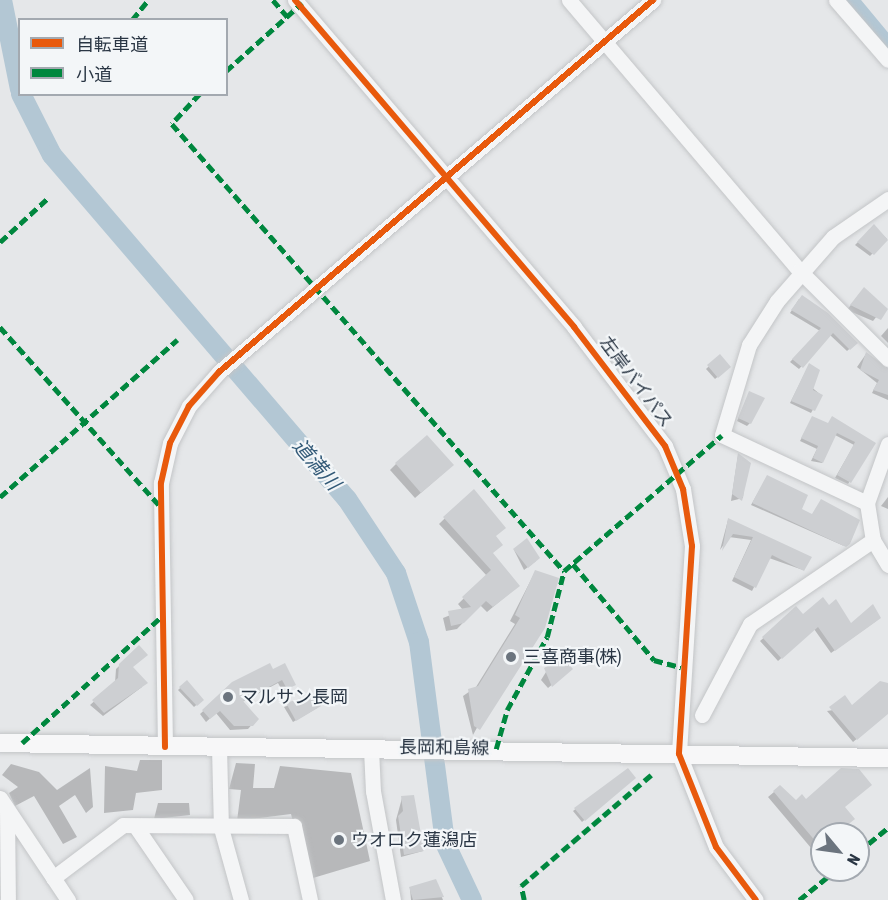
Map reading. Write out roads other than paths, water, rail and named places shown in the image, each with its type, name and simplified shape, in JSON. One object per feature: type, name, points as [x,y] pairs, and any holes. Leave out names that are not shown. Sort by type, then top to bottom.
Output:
[{"type":"main road","name":"長岡和島線","points":[[0,743],[165,747],[408,747],[888,758]]},
{"type":"street","name":"左岸バイパス","points":[[295,0],[635,400],[678,473],[692,546],[679,754],[716,847],[756,900]]},
{"type":"street","points":[[569,0],[799,270],[888,359]]},
{"type":"street","points":[[165,747],[161,483],[178,424],[219,372],[654,0]]},
{"type":"street","points":[[836,0],[888,60]]},
{"type":"street","points":[[867,503],[722,435],[748,345],[799,270],[850,222],[888,199]]},
{"type":"street","points":[[888,444],[867,503],[873,540],[888,565]]},
{"type":"street","points":[[702,715],[750,624],[873,540]]},
{"type":"street","points":[[219,747],[221,828],[241,900]]},
{"type":"street","points":[[371,748],[372,790],[393,900]]},
{"type":"street","points":[[3,804],[68,900]]},
{"type":"street","points":[[3,804],[8,900]]},
{"type":"street","points":[[53,879],[123,825],[221,828],[294,826],[310,900]]},
{"type":"street","points":[[136,827],[186,900]]},
{"type":"waterway","name":"道満川","points":[[2,0],[18,79]]},
{"type":"waterway","points":[[848,0],[888,48]]},
{"type":"waterway","name":"道満川","points":[[22,96],[52,155],[347,499],[396,573],[419,642],[445,843],[472,900]]},
{"type":"place","name":"三喜商事(株)","points":[[511,657]]},
{"type":"place","name":"マルサン長岡","points":[[228,697]]},
{"type":"place","name":"ウオロク蓮潟店","points":[[339,840]]}]
